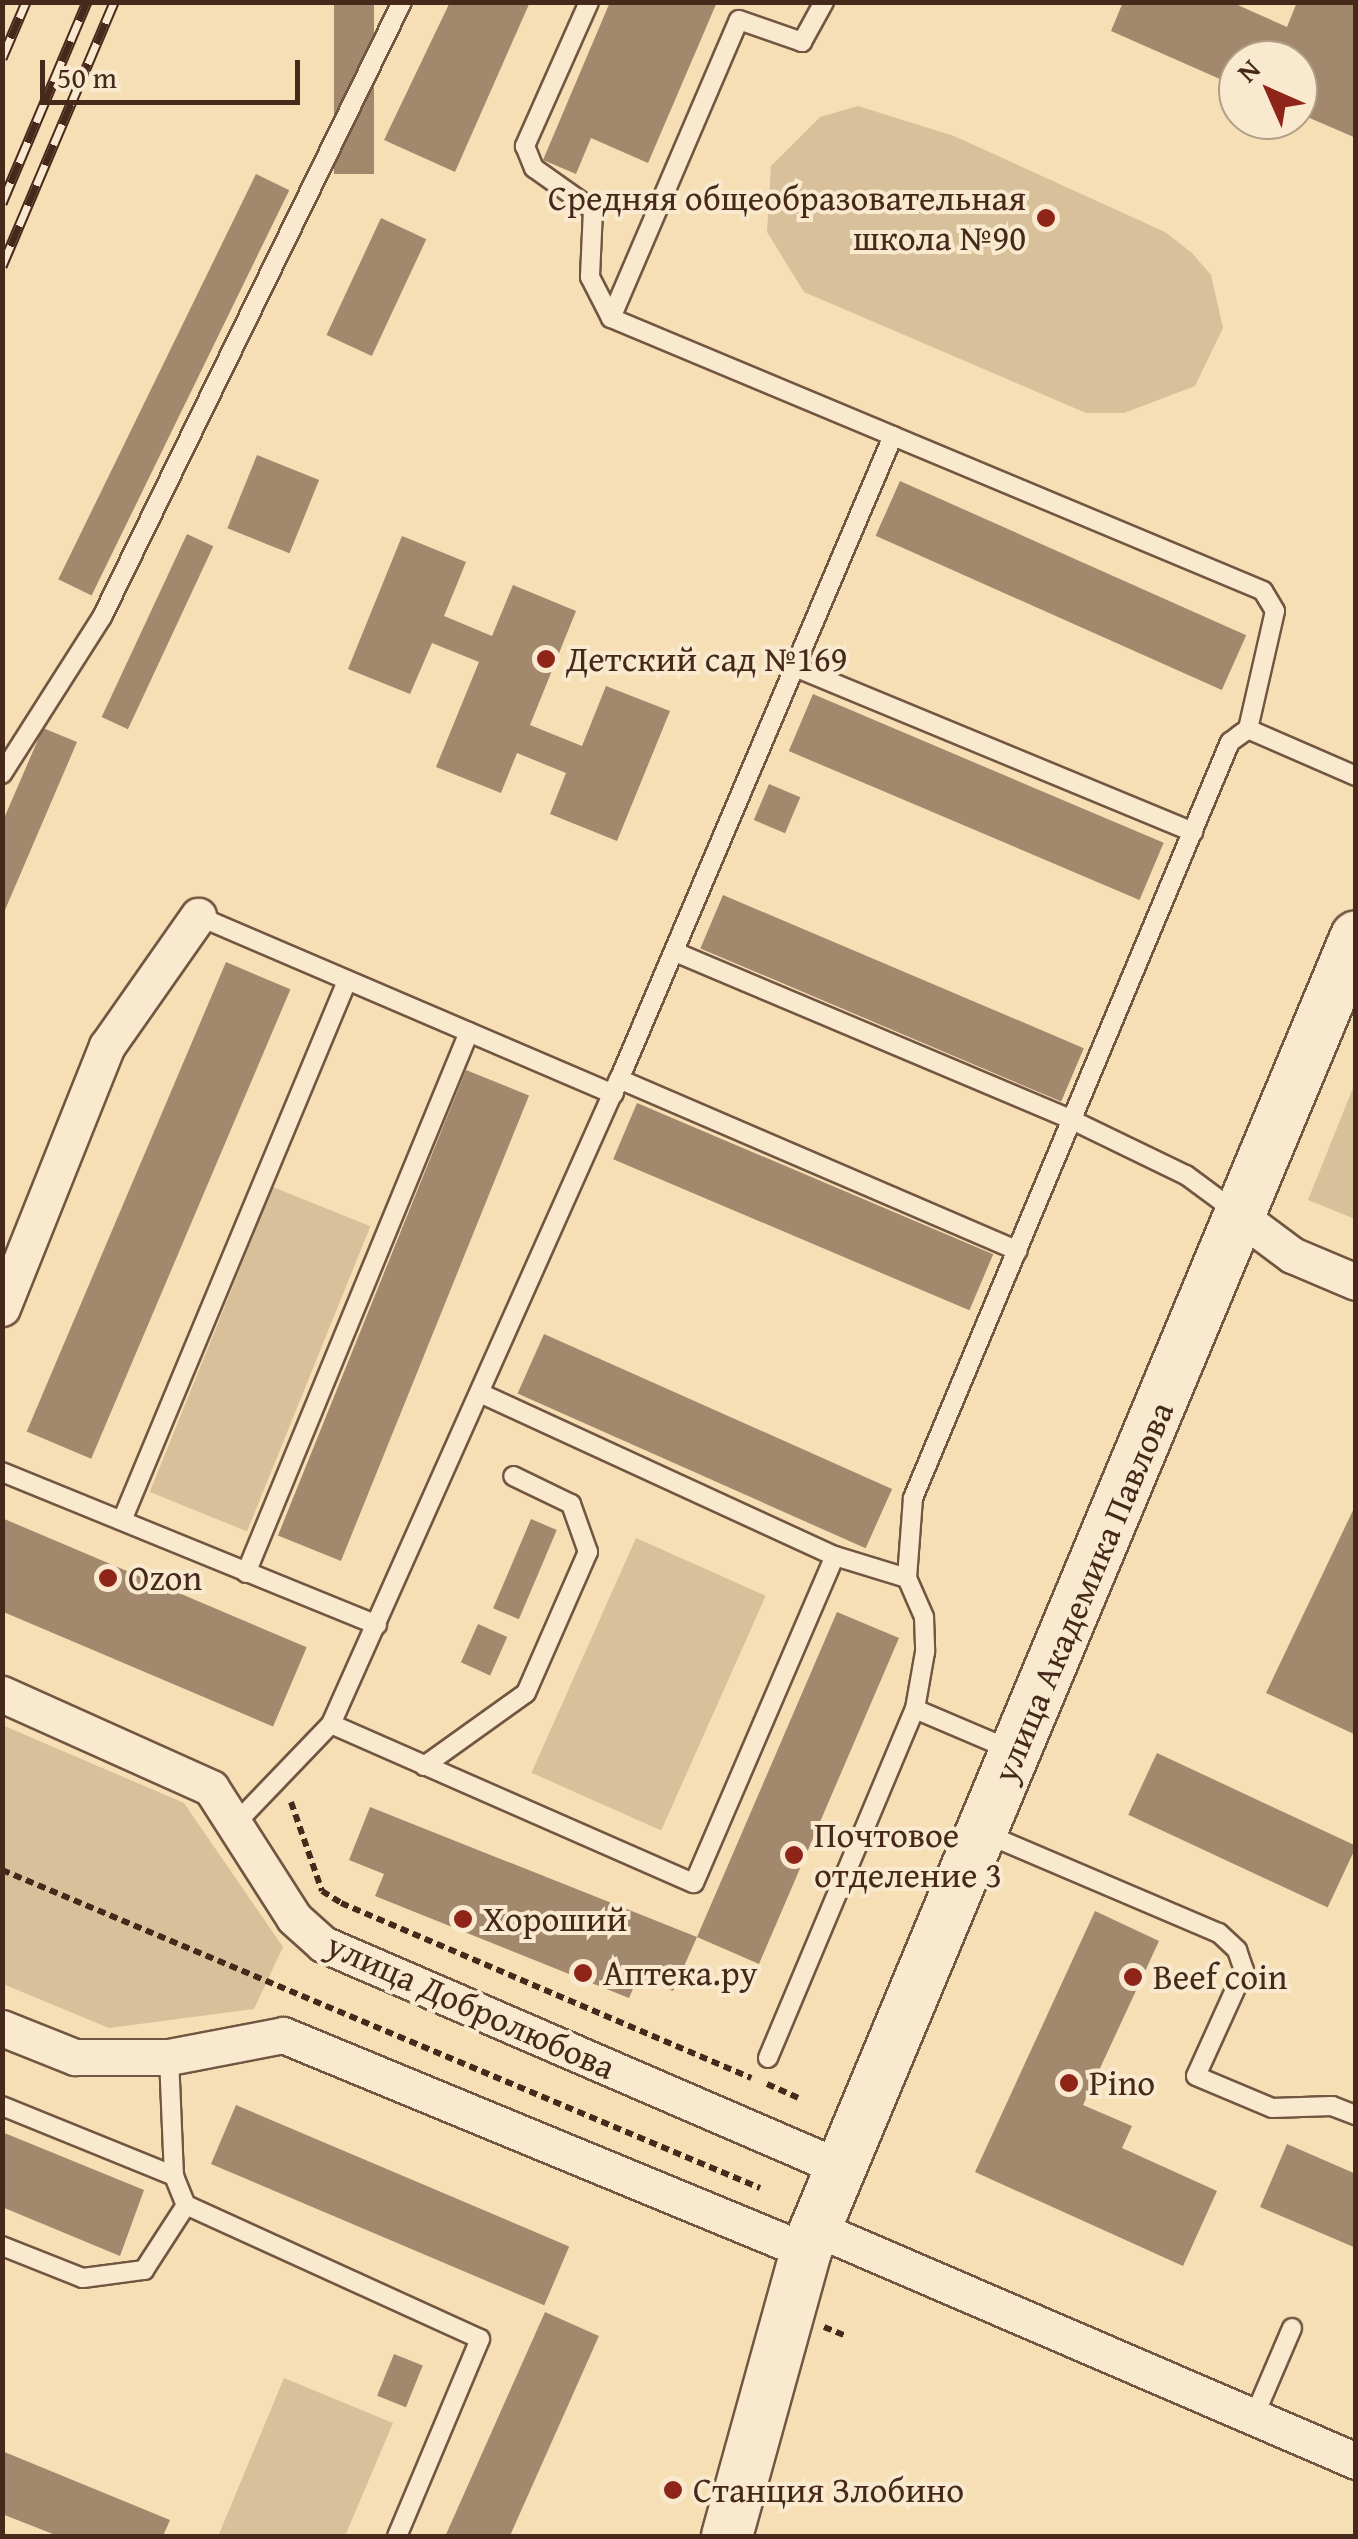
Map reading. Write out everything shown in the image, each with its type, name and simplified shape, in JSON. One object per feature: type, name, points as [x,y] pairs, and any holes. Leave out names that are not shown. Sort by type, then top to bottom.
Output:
[{"type":"main road","name":"улица Академика Павлова","points":[[727,2536],[811,2239],[839,2167],[983,1833],[1356,936]]},
{"type":"street","points":[[2,1308],[108,1046],[198,916]]},
{"type":"street","points":[[1241,1216],[1292,1255],[1356,1282]]},
{"type":"street","name":"улица Добролюбова","points":[[2,1694],[211,1788],[294,1918],[323,1944],[839,2167]]},
{"type":"street","points":[[2,2028],[74,2057],[170,2056],[283,2035],[811,2239],[1356,2461]]},
{"type":"lane","points":[[2,774],[102,617],[402,2]]},
{"type":"lane","points":[[589,2],[525,146],[534,168],[593,210],[590,278],[611,318],[1264,591],[1274,611],[1248,728],[1230,742],[913,1498],[907,1578],[924,1617],[915,1709],[768,2058]]},
{"type":"lane","points":[[611,318],[743,12],[802,42],[824,2]]},
{"type":"lane","points":[[236,1823],[284,1780],[331,1724],[675,952],[893,436]]},
{"type":"lane","points":[[797,668],[1193,832]]},
{"type":"lane","points":[[1248,728],[1356,776]]},
{"type":"lane","points":[[198,916],[469,1032],[616,1087],[1018,1251]]},
{"type":"lane","points":[[675,952],[1072,1120],[1186,1175],[1241,1216]]},
{"type":"lane","points":[[123,1518],[347,981]]},
{"type":"lane","points":[[246,1572],[469,1032]]},
{"type":"lane","points":[[480,1392],[835,1556],[907,1578]]},
{"type":"lane","points":[[2,1472],[123,1518],[377,1625]]},
{"type":"lane","points":[[424,1766],[526,1693],[588,1552],[570,1504],[513,1476]]},
{"type":"lane","points":[[331,1724],[694,1884],[835,1556]]},
{"type":"lane","points":[[915,1709],[1015,1752]]},
{"type":"lane","points":[[983,1833],[1219,1933],[1237,1950],[1244,1970],[1196,2076],[1272,2108],[1332,2106],[1356,2116]]},
{"type":"lane","points":[[170,2056],[174,2176],[186,2206],[480,2339],[397,2536]]},
{"type":"lane","points":[[2,2106],[174,2176]]},
{"type":"lane","points":[[2,2246],[83,2278],[144,2270],[186,2206]]},
{"type":"lane","points":[[1253,2418],[1292,2328]]},
{"type":"path","points":[[284,1780],[322,1892],[798,2098]]},
{"type":"path","points":[[2,1870],[760,2188]]},
{"type":"path","points":[[820,2325],[846,2336]]},
{"type":"shaded area","points":[[858,106],[954,136],[1165,232],[1192,253],[1211,275],[1223,328],[1195,386],[1124,413],[1086,413],[804,292],[767,232],[771,166],[820,117]]},
{"type":"shaded area","points":[[1355,1083],[1355,1219],[1308,1200]]},
{"type":"shaded area","points":[[273,1187],[370,1226],[247,1531],[150,1492]]},
{"type":"shaded area","points":[[636,1538],[766,1596],[661,1831],[531,1773]]},
{"type":"shaded area","points":[[2,1725],[184,1803],[283,1947],[254,2009],[109,2028],[3,1984]]},
{"type":"shaded area","points":[[284,2378],[393,2423],[345,2536],[219,2534]]},
{"type":"building","points":[[334,2],[374,2],[374,174],[334,174]]},
{"type":"building","points":[[450,2],[530,2],[455,172],[384,140]]},
{"type":"building","points":[[610,2],[717,2],[648,163],[591,138],[576,174],[543,160]]},
{"type":"building","points":[[1123,2],[1231,2],[1287,27],[1297,2],[1356,2],[1356,138],[1318,122],[1318,40],[1218,40],[1218,78],[1111,31]]},
{"type":"building","points":[[256,174],[289,190],[92,596],[58,579]]},
{"type":"building","points":[[381,218],[426,239],[372,356],[326,335]]},
{"type":"building","points":[[257,455],[319,480],[290,553],[227,528]]},
{"type":"building","points":[[900,481],[1246,635],[1222,690],[876,536]]},
{"type":"building","points":[[187,534],[213,546],[128,729],[102,717]]},
{"type":"building","points":[[402,536],[466,562],[444,616],[492,636],[513,585],[576,611],[530,725],[582,746],[606,686],[670,711],[617,841],[550,814],[566,773],[517,753],[501,793],[436,767],[479,662],[432,643],[410,694],[348,669]]},
{"type":"building","points":[[813,694],[1164,843],[1139,900],[789,751]]},
{"type":"building","points":[[43,728],[77,742],[2,917],[2,823]]},
{"type":"building","points":[[769,784],[800,797],[785,833],[754,820]]},
{"type":"building","points":[[723,895],[1084,1048],[1061,1102],[700,948]]},
{"type":"building","points":[[226,962],[290,989],[91,1459],[27,1431]]},
{"type":"building","points":[[466,1070],[529,1095],[341,1561],[278,1535]]},
{"type":"building","points":[[637,1103],[993,1254],[969,1310],[613,1159]]},
{"type":"building","points":[[544,1334],[892,1489],[866,1548],[518,1393]]},
{"type":"building","points":[[1356,1504],[1356,1735],[1266,1693]]},
{"type":"building","points":[[2,1518],[307,1647],[273,1726],[2,1611]]},
{"type":"building","points":[[531,1519],[557,1530],[519,1619],[493,1608]]},
{"type":"building","points":[[837,1612],[899,1638],[759,1964],[697,1937]]},
{"type":"building","points":[[478,1624],[507,1637],[490,1675],[461,1662]]},
{"type":"building","points":[[1157,1753],[1356,1846],[1328,1908],[1128,1815]]},
{"type":"building","points":[[370,1807],[697,1937],[673,1991],[638,1977],[629,1998],[375,1896],[384,1874],[349,1860]]},
{"type":"building","points":[[1095,1911],[1159,1941],[1083,2105],[1132,2126],[1122,2148],[1217,2191],[1183,2266],[975,2172]]},
{"type":"building","points":[[236,2105],[569,2246],[544,2305],[211,2164]]},
{"type":"building","points":[[2,2132],[144,2190],[120,2256],[2,2207]]},
{"type":"building","points":[[1287,2144],[1356,2174],[1356,2248],[1260,2207]]},
{"type":"building","points":[[545,2312],[599,2336],[510,2536],[446,2535]]},
{"type":"building","points":[[394,2354],[423,2366],[406,2407],[377,2396]]},
{"type":"building","points":[[2,2451],[170,2520],[163,2536],[58,2536],[2,2514]]},
{"type":"railway","points":[[2,58],[26,2]]},
{"type":"railway","points":[[2,203],[87,2]]},
{"type":"railway","points":[[2,266],[114,2]]},
{"type":"place","name":"Средняя общеобразовательная школа №90","points":[[1046,218]]},
{"type":"place","name":"Детский сад №169","points":[[546,659]]},
{"type":"place","name":"Ozon","points":[[108,1578]]},
{"type":"place","name":"Почтовое отделение 3","points":[[794,1855]]},
{"type":"place","name":"Хороший","points":[[463,1919]]},
{"type":"place","name":"Аптека.ру","points":[[583,1973]]},
{"type":"place","name":"Beef coin","points":[[1133,1977]]},
{"type":"place","name":"Pino","points":[[1069,2083]]},
{"type":"place","name":"Станция Злобино","points":[[673,2490]]}]
